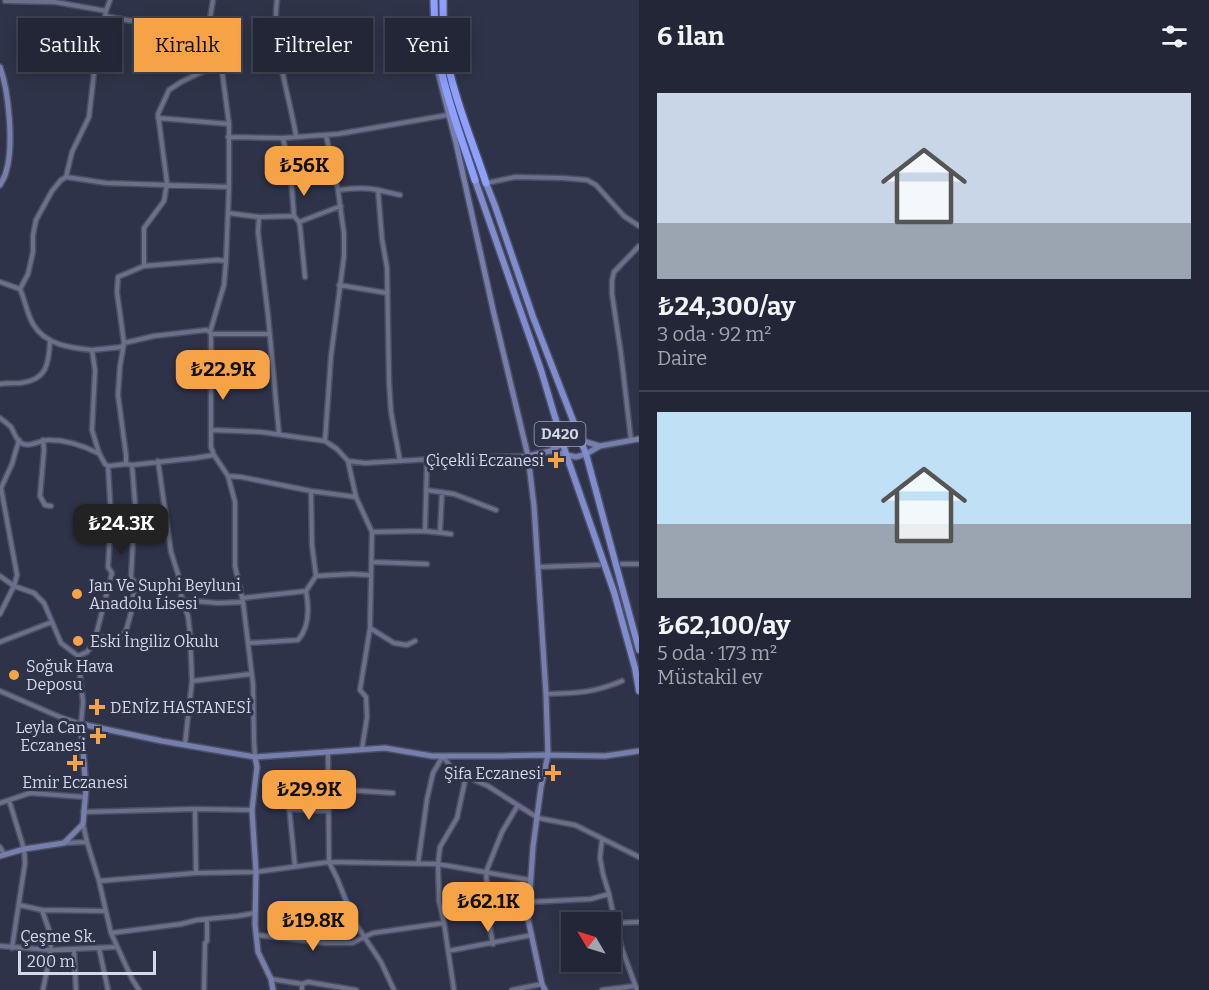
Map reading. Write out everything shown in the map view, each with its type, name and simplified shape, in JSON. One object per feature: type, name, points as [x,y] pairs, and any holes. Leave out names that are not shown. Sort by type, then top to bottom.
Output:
[{"type":"highway","name":"D420","points":[[434,0],[435,18]]},
{"type":"highway","points":[[443,0],[449,69],[486,183]]},
{"type":"highway","name":"D420","points":[[442,72],[475,180]]},
{"type":"main road","name":"D420","points":[[475,180],[614,592],[639,691]]},
{"type":"main road","points":[[486,183],[533,316],[586,454],[639,650]]},
{"type":"street","points":[[66,177],[72,152],[89,117],[94,73],[110,0]]},
{"type":"street","points":[[210,18],[213,0]]},
{"type":"street","points":[[277,0],[276,25],[280,56],[296,136]]},
{"type":"street","points":[[4,1],[56,2],[106,10]]},
{"type":"street","points":[[105,16],[134,21]]},
{"type":"street","points":[[0,67],[7,91],[10,135],[6,175],[0,185]]},
{"type":"street","points":[[144,266],[144,228],[164,201],[167,186],[158,118],[160,107],[169,90],[202,72]]},
{"type":"street","points":[[222,72],[229,124],[229,188],[224,285],[210,333],[211,447],[228,476],[235,502],[235,566],[243,600],[254,696],[256,767],[252,810],[256,872],[256,935],[258,952],[271,979],[273,990]]},
{"type":"street","points":[[438,72],[528,456],[534,506],[548,755],[541,787],[530,880],[528,919],[543,987],[512,990]]},
{"type":"street","points":[[228,137],[283,138],[326,135],[448,115]]},
{"type":"street","points":[[158,118],[229,124]]},
{"type":"street","points":[[325,441],[331,356],[344,256],[339,190],[326,135]]},
{"type":"street","points":[[283,138],[291,178],[294,216],[299,222],[305,277]]},
{"type":"street","points":[[229,188],[106,183],[66,177],[52,191],[36,220],[28,274],[20,289],[33,324],[41,333],[59,345],[73,348],[92,350],[122,347],[124,343],[154,336],[206,330],[210,333],[269,334]]},
{"type":"street","points":[[486,183],[515,177],[587,180],[596,185],[624,216],[639,226]]},
{"type":"street","points":[[339,190],[361,188],[400,195]]},
{"type":"street","points":[[378,190],[387,267],[391,402],[400,461]]},
{"type":"street","points":[[299,222],[341,206]]},
{"type":"street","points":[[228,213],[259,217],[294,216]]},
{"type":"street","points":[[259,217],[258,232],[279,434]]},
{"type":"street","points":[[631,440],[612,280],[614,272],[639,246]]},
{"type":"street","points":[[126,464],[118,395],[124,343],[117,292],[118,277],[144,266],[226,261]]},
{"type":"street","points":[[0,282],[20,289]]},
{"type":"street","points":[[339,285],[387,293]]},
{"type":"street","points":[[0,384],[31,381],[38,378],[49,362],[50,340]]},
{"type":"street","points":[[78,656],[87,652],[97,636],[112,573],[108,567],[111,517],[108,466],[99,453],[92,430],[96,370],[92,350]]},
{"type":"street","points":[[0,418],[23,444],[54,440],[77,443],[99,453]]},
{"type":"street","points":[[212,430],[261,432],[325,441],[337,449],[348,461],[356,497],[372,532],[370,628],[360,690],[366,697],[367,717],[362,749]]},
{"type":"street","points":[[550,451],[562,442],[573,438],[600,446]]},
{"type":"street","points":[[348,461],[365,463],[528,456],[550,451],[576,457],[600,446],[639,439]]},
{"type":"street","points":[[0,614],[17,575],[1,488],[12,464],[19,440]]},
{"type":"street","points":[[43,441],[40,496],[45,505],[51,506]]},
{"type":"street","points":[[108,466],[214,455]]},
{"type":"street","points":[[426,531],[427,460]]},
{"type":"street","points":[[158,461],[171,552],[188,616],[192,681],[185,744]]},
{"type":"street","points":[[97,636],[119,639],[126,631],[131,613],[135,582],[131,578],[135,503],[132,465]]},
{"type":"street","points":[[228,476],[356,497]]},
{"type":"street","points":[[426,490],[463,496],[496,510]]},
{"type":"street","points":[[248,643],[298,640],[306,628],[308,604],[306,591],[316,576],[312,545],[311,491]]},
{"type":"street","points":[[440,532],[442,492]]},
{"type":"street","points":[[372,532],[426,531],[451,534]]},
{"type":"street","points":[[372,562],[427,564]]},
{"type":"street","points":[[622,564],[639,564]]},
{"type":"street","points":[[538,567],[599,566]]},
{"type":"street","points":[[316,576],[370,575]]},
{"type":"street","points":[[0,576],[14,586],[34,593],[44,603],[61,643],[78,656],[84,702],[81,724],[86,789],[83,824],[111,933],[139,990]]},
{"type":"street","points":[[182,600],[218,603],[306,591]]},
{"type":"street","points":[[0,642],[52,622]]},
{"type":"street","points":[[370,628],[394,643],[407,645],[415,641]]},
{"type":"street","points":[[192,681],[251,674]]},
{"type":"street","points":[[546,694],[599,690],[622,681]]},
{"type":"street","points":[[0,691],[81,724],[255,757],[385,747],[432,756],[605,756],[639,751]]},
{"type":"street","points":[[328,752],[329,862],[355,922],[381,962],[394,990]]},
{"type":"street","points":[[443,756],[460,774],[488,786],[538,818],[575,825],[639,857]]},
{"type":"street","points":[[418,864],[426,800],[433,773],[443,756]]},
{"type":"street","points":[[454,990],[439,901],[438,864],[440,847],[457,818],[466,776]]},
{"type":"street","points":[[295,866],[289,806],[305,789],[393,793]]},
{"type":"street","points":[[0,803],[30,793],[84,797]]},
{"type":"street","points":[[9,800],[24,849],[25,863],[12,948]]},
{"type":"street","points":[[493,944],[486,872],[502,832],[518,806]]},
{"type":"street","points":[[195,809],[196,873]]},
{"type":"street","points":[[289,809],[329,811]]},
{"type":"street","points":[[83,812],[252,810]]},
{"type":"street","points":[[64,843],[83,824]]},
{"type":"street","points":[[602,839],[600,858],[613,912]]},
{"type":"street","points":[[0,847],[2,855],[24,849],[87,842]]},
{"type":"street","points":[[99,881],[196,873],[256,872],[329,862],[438,864],[530,880]]},
{"type":"street","points":[[528,902],[591,899],[609,894]]},
{"type":"street","points":[[19,905],[42,910],[106,911]]},
{"type":"street","points":[[42,910],[50,933],[51,950],[43,990]]},
{"type":"street","points":[[111,933],[255,913]]},
{"type":"street","points":[[204,990],[207,919]]},
{"type":"street","points":[[621,923],[639,922]]},
{"type":"street","points":[[256,935],[325,943],[352,943],[373,933],[444,923]]},
{"type":"street","points":[[448,951],[532,935]]},
{"type":"street","points":[[602,990],[636,988],[621,945]]},
{"type":"street","name":"Çeşme Sk.","points":[[0,946],[51,950],[116,946]]},
{"type":"street","points":[[99,948],[108,990]]},
{"type":"street","points":[[74,949],[76,990]]},
{"type":"street","points":[[271,979],[356,990]]},
{"type":"street","points":[[302,984],[302,990]]},
{"type":"place","name":"Çiçekli Eczanesi","points":[[556,460]]},
{"type":"place","name":"Jan Ve Suphi Beyluni Anadolu Lisesi","points":[[77,594]]},
{"type":"place","name":"Eski İngiliz Okulu","points":[[78,641]]},
{"type":"place","name":"Soğuk Hava Deposu","points":[[14,675]]},
{"type":"place","name":"DENİZ HASTANESİ","points":[[97,707]]},
{"type":"place","name":"Leyla Can Eczanesi","points":[[98,736]]},
{"type":"place","name":"Emir Eczanesi","points":[[75,763]]},
{"type":"place","name":"Şifa Eczanesi","points":[[553,773]]}]
